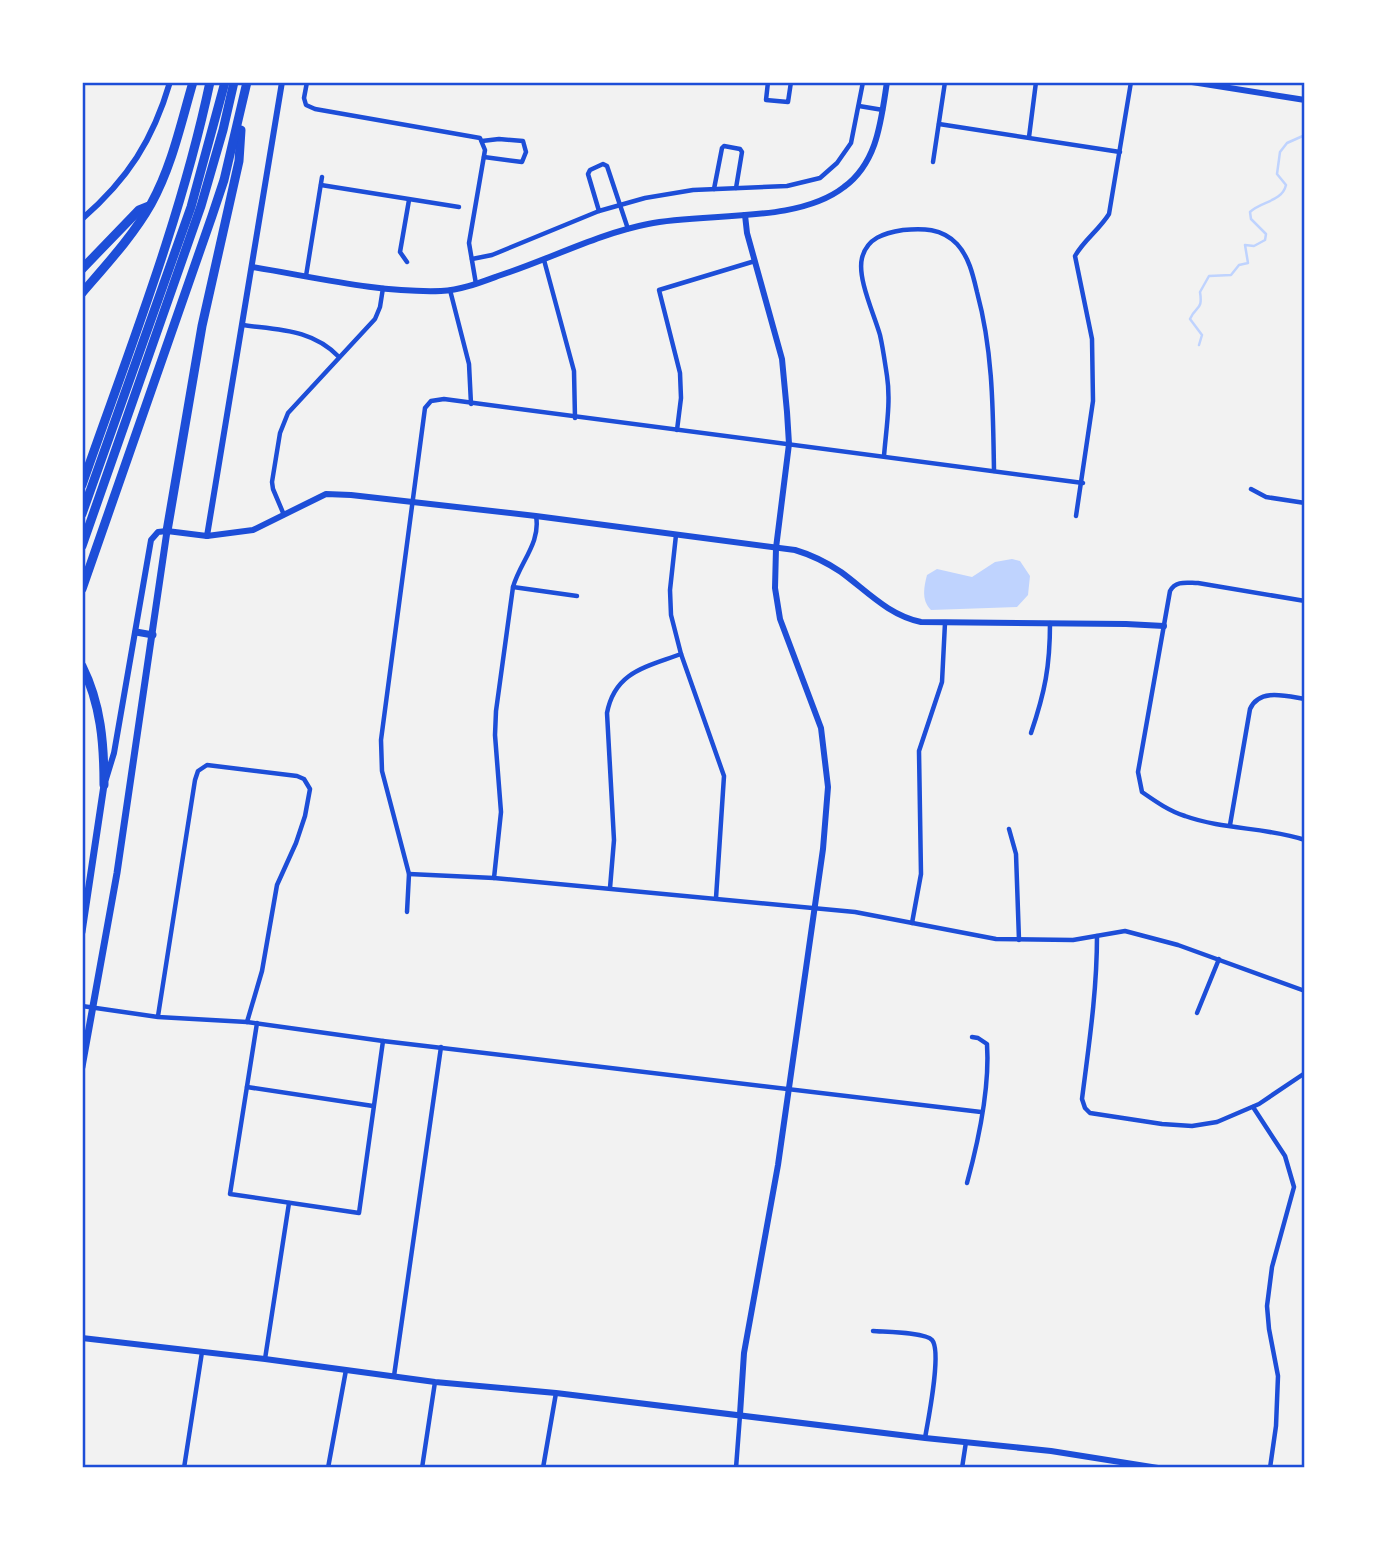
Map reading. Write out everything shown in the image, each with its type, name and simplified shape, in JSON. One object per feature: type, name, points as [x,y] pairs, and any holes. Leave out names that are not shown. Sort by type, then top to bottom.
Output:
[{"type":"highway","points":[[82,293],[128,237],[150,205],[174,150],[193,82]]},
{"type":"highway","points":[[82,485],[171,226],[211,82]]},
{"type":"highway","points":[[82,514],[191,207],[225,82]]},
{"type":"highway","points":[[82,546],[201,206],[234,82]]},
{"type":"highway","points":[[82,589],[224,180],[247,82]]},
{"type":"highway","points":[[167,531],[202,326],[239,161],[244,96]]},
{"type":"highway","points":[[82,269],[139,210],[150,205]]},
{"type":"highway","points":[[84,669],[97,701],[102,733],[104,785]]},
{"type":"main road","points":[[82,1067],[117,873],[167,531]]},
{"type":"main road","points":[[136,632],[153,635]]},
{"type":"main road","points":[[82,932],[104,785]]},
{"type":"street","points":[[82,219],[118,184],[137,159],[157,123],[170,82]]},
{"type":"street","points":[[207,536],[282,82]]},
{"type":"street","points":[[307,82],[304,98],[306,105],[315,109],[480,138],[485,150],[469,243],[476,284]]},
{"type":"street","points":[[768,82],[766,100],[788,102],[791,82]]},
{"type":"street","points":[[472,259],[492,256],[599,211],[620,205],[693,190],[787,186],[820,178],[837,163],[851,144],[863,82]]},
{"type":"street","points":[[252,267],[383,287],[450,290],[476,284],[628,230],[666,221],[796,208],[827,198],[845,187],[867,162],[877,140],[887,82]]},
{"type":"street","points":[[933,162],[945,82]]},
{"type":"street","points":[[1029,137],[1036,82]]},
{"type":"street","points":[[1076,516],[1093,401],[1092,339],[1075,256],[1081,246],[1101,228],[1109,214],[1131,82]]},
{"type":"street","points":[[1192,82],[1305,100]]},
{"type":"street","points":[[859,106],[884,110]]},
{"type":"street","points":[[939,124],[1120,152]]},
{"type":"street","points":[[482,141],[523,141],[526,152],[522,162],[484,157]]},
{"type":"street","points":[[714,189],[724,146],[740,149],[742,152],[736,188]]},
{"type":"street","points":[[599,211],[588,174],[590,170],[603,164],[607,166],[628,230]]},
{"type":"street","points":[[306,276],[323,177]]},
{"type":"street","points":[[321,185],[459,207]]},
{"type":"street","points":[[407,262],[400,252],[409,200]]},
{"type":"street","points":[[736,1468],[744,1353],[778,1165],[828,804],[824,749],[817,714],[780,619],[775,588],[776,548],[789,444],[782,359],[747,233],[745,215]]},
{"type":"street","points":[[884,456],[887,374],[861,265],[868,244],[876,237],[898,231],[931,229],[955,241],[965,253],[972,273],[985,324],[991,366],[994,471]]},
{"type":"street","points":[[544,260],[575,371],[575,418]]},
{"type":"street","points":[[677,430],[681,398],[680,373],[659,290],[755,261]]},
{"type":"street","points":[[284,515],[272,482],[284,422],[294,405],[375,319],[383,287]]},
{"type":"street","points":[[450,290],[469,364],[471,404]]},
{"type":"street","points":[[242,325],[307,335],[323,342],[339,357]]},
{"type":"street","points":[[407,912],[409,874],[382,771],[381,740],[425,408],[430,401],[436,399],[1083,483]]},
{"type":"street","points":[[1251,489],[1266,497],[1305,503]]},
{"type":"street","points":[[104,785],[114,752],[151,540],[158,532],[167,531],[207,536],[253,530],[326,494],[536,516],[795,550],[815,556],[842,572],[895,614],[921,622],[1164,626]]},
{"type":"street","points":[[495,878],[500,812],[496,711],[513,587],[517,572],[532,548],[537,533],[536,516]]},
{"type":"street","points":[[676,535],[669,601],[671,615],[681,654],[724,776],[716,898]]},
{"type":"street","points":[[1305,601],[1198,583],[1173,586],[1138,772],[1142,792],[1184,816],[1281,833],[1305,840]]},
{"type":"street","points":[[513,587],[577,596]]},
{"type":"street","points":[[912,923],[921,874],[919,751],[942,682],[945,623]]},
{"type":"street","points":[[1031,733],[1043,697],[1050,663],[1050,623]]},
{"type":"street","points":[[610,888],[614,841],[607,713],[609,702],[624,678],[681,654]]},
{"type":"street","points":[[1230,825],[1250,709],[1257,699],[1265,695],[1305,699]]},
{"type":"street","points":[[158,1017],[195,780],[198,771],[207,765],[297,776],[304,779],[310,789],[296,843],[277,885],[262,971],[247,1022]]},
{"type":"street","points":[[1009,829],[1016,854],[1020,940]]},
{"type":"street","points":[[409,874],[495,878],[815,908],[865,914],[969,936],[1073,940],[1125,931],[1149,936],[1305,990]]},
{"type":"street","points":[[1097,936],[1092,1025],[1082,1098],[1085,1108],[1097,1116],[1192,1126],[1217,1122],[1253,1107],[1305,1073]]},
{"type":"street","points":[[1197,1013],[1219,959]]},
{"type":"street","points":[[82,1006],[158,1017],[257,1023],[383,1041],[981,1112]]},
{"type":"street","points":[[257,1023],[230,1194],[359,1213],[383,1041]]},
{"type":"street","points":[[967,1182],[988,1067],[986,1044],[972,1037]]},
{"type":"street","points":[[394,1376],[441,1047]]},
{"type":"street","points":[[247,1087],[373,1106]]},
{"type":"street","points":[[1253,1107],[1285,1156],[1294,1186],[1272,1266],[1267,1306],[1278,1376],[1276,1426],[1270,1468]]},
{"type":"street","points":[[265,1359],[289,1203]]},
{"type":"street","points":[[873,1331],[915,1335],[931,1338],[933,1341],[936,1359],[925,1438]]},
{"type":"street","points":[[82,1338],[435,1382],[556,1393],[1051,1451],[1158,1468]]},
{"type":"street","points":[[184,1468],[202,1352]]},
{"type":"street","points":[[328,1468],[346,1370]]},
{"type":"street","points":[[422,1468],[435,1382]]},
{"type":"street","points":[[543,1468],[556,1393]]},
{"type":"street","points":[[962,1468],[966,1442]]},
{"type":"water","points":[[1012,559],[1020,561],[1030,576],[1028,595],[1017,607],[931,610],[928,606],[924,593],[927,575],[937,569],[972,577],[995,562]]},
{"type":"waterway","points":[[1199,345],[1202,335],[1190,319],[1200,305],[1200,292],[1209,276],[1231,275],[1239,265],[1248,263],[1245,245],[1254,246],[1265,240],[1266,234],[1251,219],[1250,212],[1284,191],[1286,185],[1277,174],[1280,152],[1287,143],[1305,135]]}]
